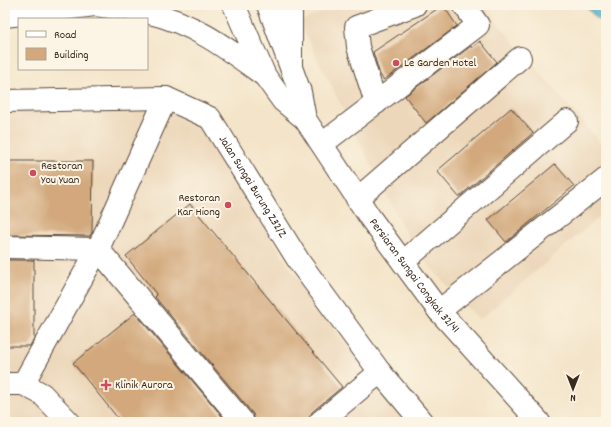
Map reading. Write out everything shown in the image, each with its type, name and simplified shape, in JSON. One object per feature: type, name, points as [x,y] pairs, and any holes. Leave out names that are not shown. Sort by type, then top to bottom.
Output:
[{"type":"street","points":[[5,16],[95,5],[150,13],[182,24],[214,39],[265,76]]},
{"type":"street","name":"Persiaran Sungai Congkak 32/41","points":[[234,5],[265,76],[283,101],[305,119],[357,199],[439,311],[539,422]]},
{"type":"street","name":"Persiaran Sungai Congkak 32/41","points":[[268,5],[300,92],[305,119]]},
{"type":"street","points":[[291,5],[291,66]]},
{"type":"street","points":[[376,103],[358,47],[356,27],[415,5]]},
{"type":"street","points":[[322,144],[478,25],[464,5]]},
{"type":"street","points":[[357,199],[520,58]]},
{"type":"street","points":[[69,422],[42,394],[14,384],[98,249],[166,98]]},
{"type":"street","name":"Jalan Sungai Burung Z32/Z","points":[[5,101],[166,98],[210,118],[300,263],[380,372],[422,422]]},
{"type":"street","points":[[403,262],[567,121]]},
{"type":"street","points":[[439,311],[606,179]]},
{"type":"street","points":[[5,247],[98,249],[243,422]]},
{"type":"street","points":[[320,422],[380,372]]},
{"type":"shaded area","points":[[338,5],[482,5],[606,149],[606,211],[479,320],[414,249],[299,22]]},
{"type":"shaded area","points":[[153,107],[203,125],[291,269],[380,390],[407,422],[5,422],[5,111]]},
{"type":"water","points":[[584,5],[606,5],[606,28]]},
{"type":"building","points":[[443,5],[457,26],[384,80],[380,75],[373,52]]},
{"type":"building","points":[[480,41],[497,62],[426,123],[405,96],[471,46],[472,48]]},
{"type":"building","points":[[511,108],[533,133],[459,197],[437,171]]},
{"type":"building","points":[[5,161],[93,161],[92,232],[90,236],[5,235]]},
{"type":"building","points":[[555,164],[574,186],[506,242],[488,220]]},
{"type":"building","points":[[190,204],[342,387],[312,412],[308,422],[255,422],[253,414],[155,297],[157,295],[126,256]]},
{"type":"building","points":[[5,260],[34,260],[34,338],[30,346],[5,346]]},
{"type":"building","points":[[135,313],[227,422],[121,422],[73,363]]},
{"type":"place","name":"Le Garden Hotel","points":[[396,63]]},
{"type":"place","name":"Restoran You Yuan","points":[[33,173]]},
{"type":"place","name":"Restoran Kar Hiong","points":[[228,205]]},
{"type":"place","name":"Klinik Aurora","points":[[106,385]]}]
